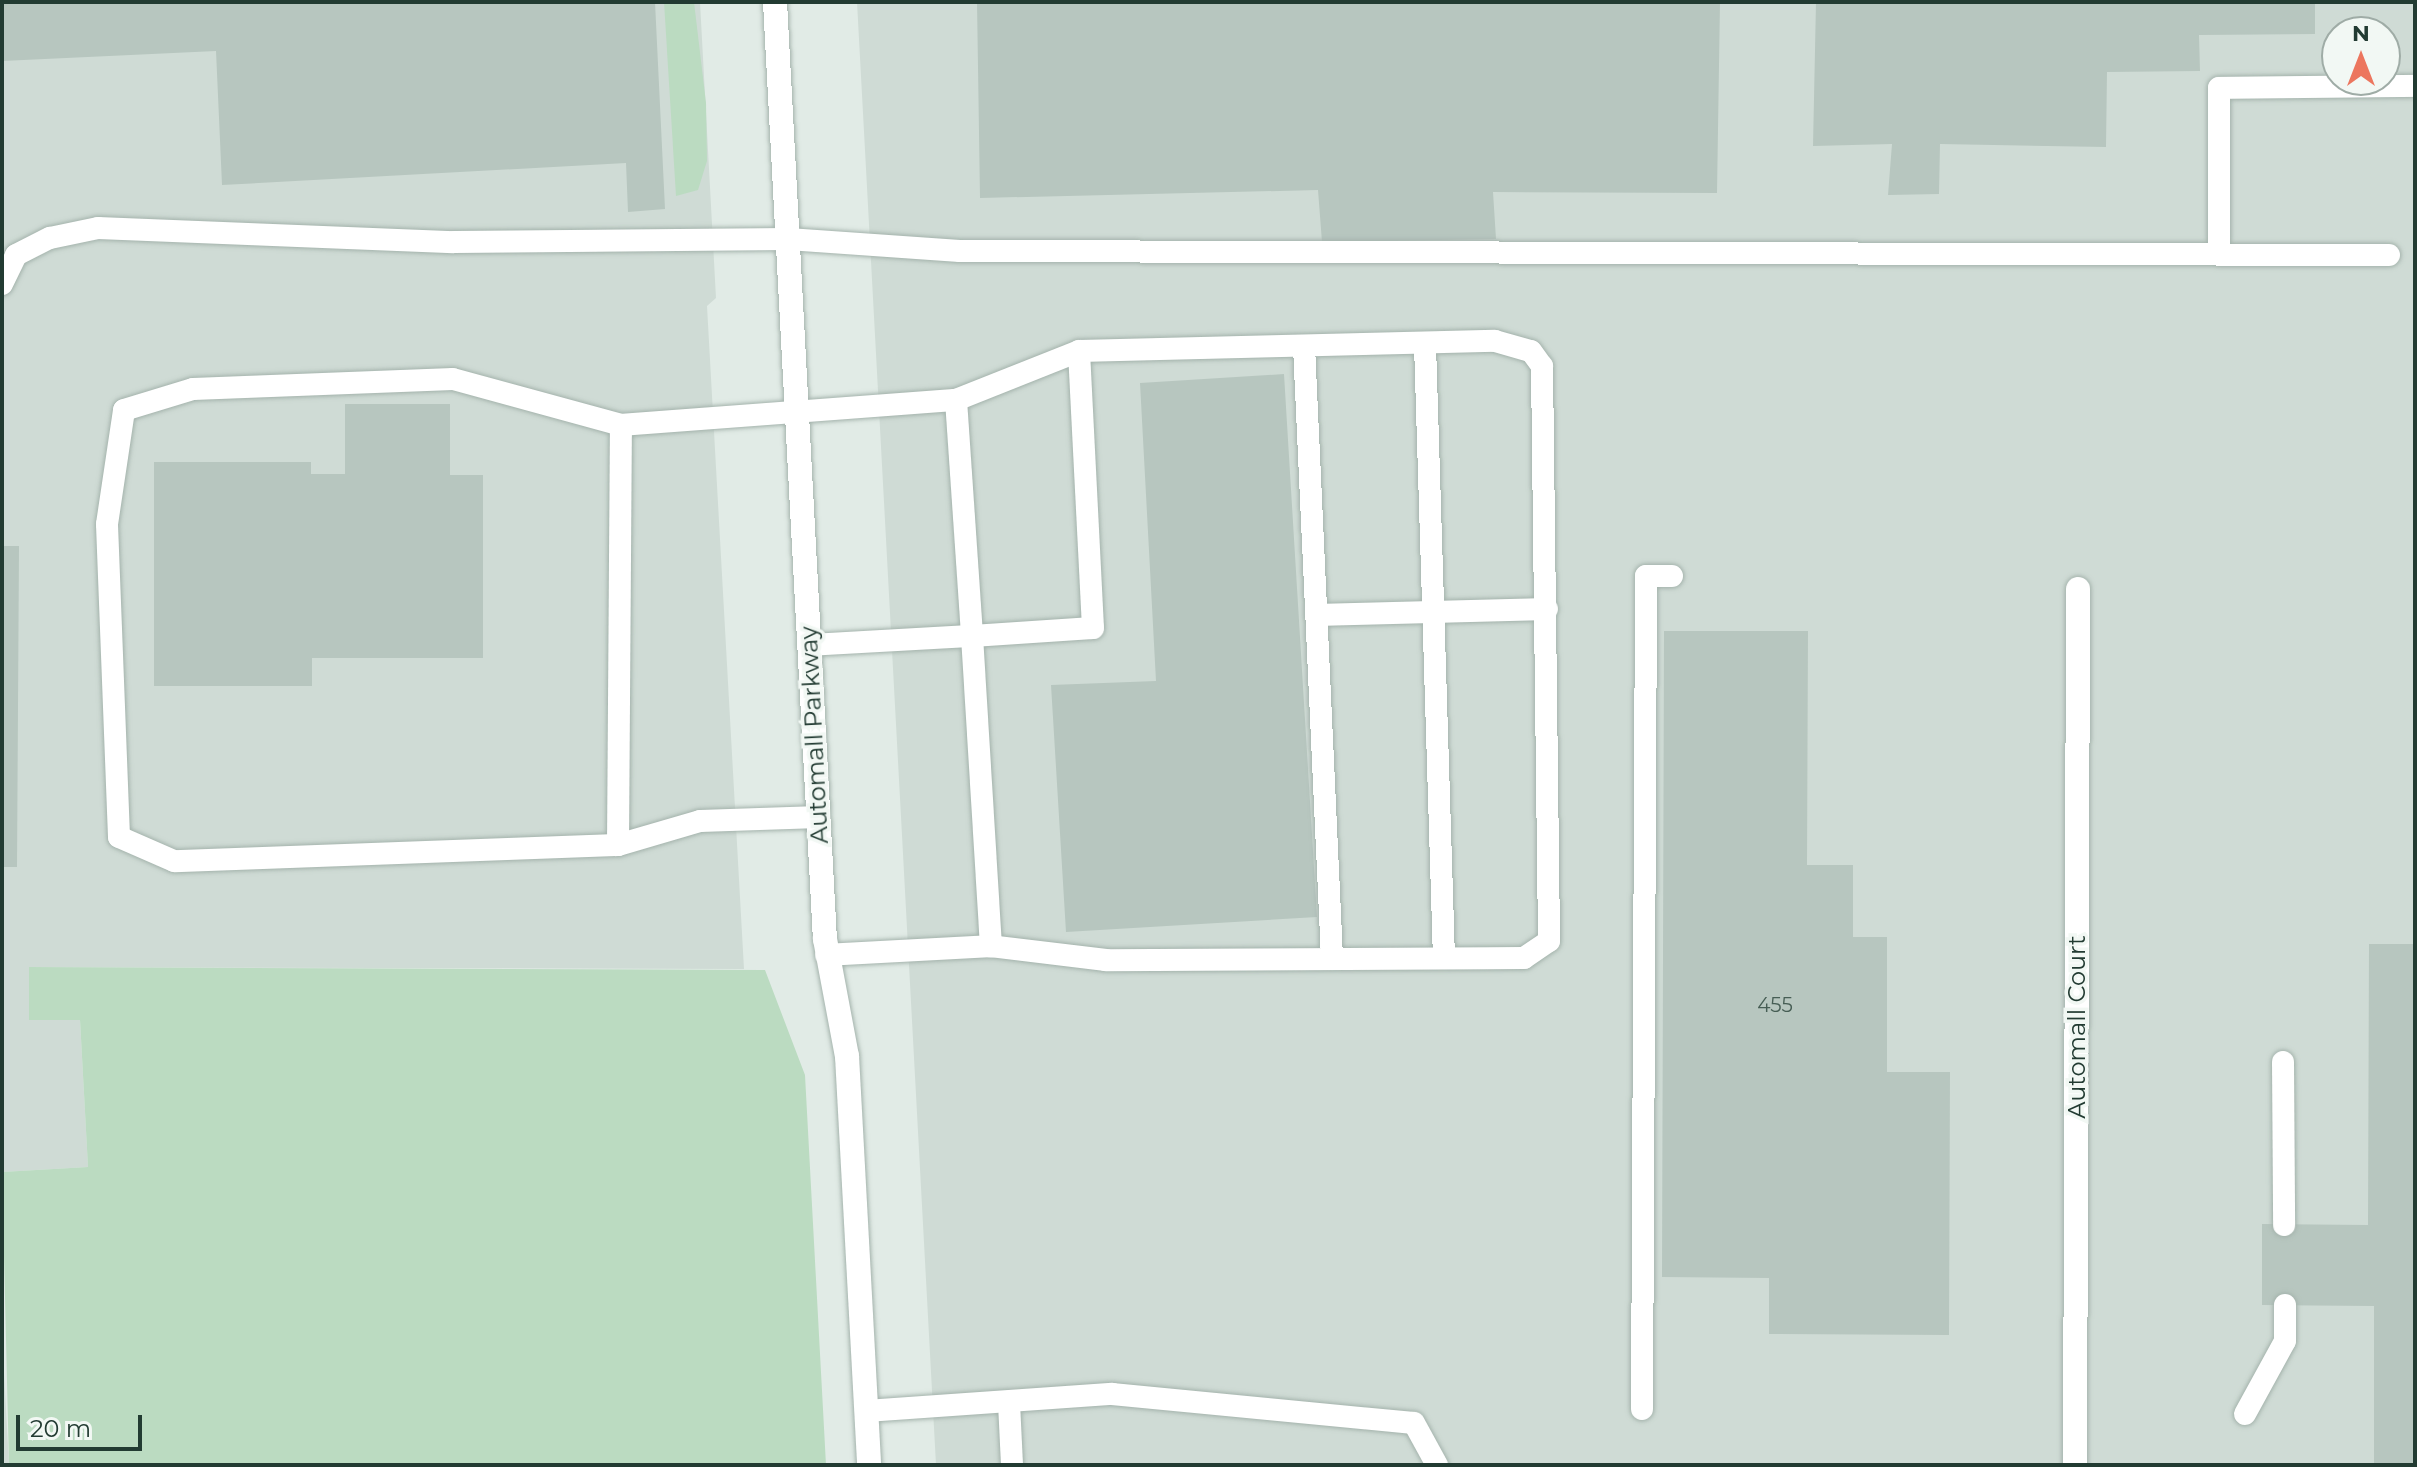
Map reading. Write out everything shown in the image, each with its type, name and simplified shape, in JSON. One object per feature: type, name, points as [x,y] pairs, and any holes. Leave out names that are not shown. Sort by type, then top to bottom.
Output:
[{"type":"street","name":"Automall Parkway","points":[[775,2],[826,955],[847,1056],[869,1465]]},
{"type":"street","name":"Automall Court","points":[[2075,1465],[2078,589]]},
{"type":"lane","points":[[2219,254],[2219,88],[2415,86]]},
{"type":"lane","points":[[2,284],[16,255],[50,238],[98,228],[439,242],[788,239],[976,251],[2389,255]]},
{"type":"lane","points":[[819,817],[700,821],[618,845],[174,861],[119,837],[107,524],[124,410],[193,389],[453,379],[621,425],[956,400],[1079,351],[1495,341],[1531,351],[1542,366],[1549,941],[1524,958],[1106,960],[991,946],[826,955]]},
{"type":"lane","points":[[1425,344],[1444,958]]},
{"type":"lane","points":[[1304,346],[1332,957]]},
{"type":"lane","points":[[809,645],[1093,628],[1079,351]]},
{"type":"lane","points":[[956,400],[991,946]]},
{"type":"lane","points":[[618,845],[621,425]]},
{"type":"lane","points":[[1642,1409],[1646,576],[1672,576]]},
{"type":"lane","points":[[1317,615],[1547,609]]},
{"type":"lane","points":[[2283,1062],[2284,1225]]},
{"type":"lane","points":[[2245,1414],[2285,1341],[2285,1305]]},
{"type":"lane","points":[[866,1411],[1112,1394],[1414,1423],[1437,1465]]},
{"type":"lane","points":[[1009,1403],[1012,1465]]},
{"type":"shaded area","points":[[2,2],[700,2],[716,298],[707,306],[744,969],[29,967],[80,1020],[88,1167],[2,1172]]},
{"type":"shaded area","points":[[857,2],[2415,2],[2415,1465],[936,1465]]},
{"type":"shaded area","points":[[2,1336],[9,1465],[2,1465]]},
{"type":"green space","points":[[664,2],[694,2],[706,103],[707,161],[698,190],[676,196]]},
{"type":"green space","points":[[29,967],[765,970],[805,1075],[826,1465],[9,1465],[2,1172],[88,1167],[80,1020],[29,1020]]},
{"type":"building","points":[[2,2],[655,2],[665,209],[628,212],[626,163],[222,185],[216,51],[2,61]]},
{"type":"building","points":[[977,2],[1720,2],[1717,193],[1493,192],[1496,239],[1322,242],[1318,190],[980,198]]},
{"type":"building","points":[[1816,2],[2315,2],[2315,34],[2199,35],[2200,71],[2107,72],[2106,147],[1940,144],[1939,194],[1888,195],[1892,144],[1813,146]]},
{"type":"building","points":[[1284,374],[1317,917],[1066,932],[1051,685],[1156,681],[1140,383]]},
{"type":"building","points":[[345,404],[450,404],[450,475],[483,475],[483,658],[312,658],[312,686],[154,686],[154,462],[311,462],[311,474],[345,474]]},
{"type":"building","points":[[2,546],[19,546],[17,867],[2,867]]},
{"type":"building","points":[[1664,631],[1808,631],[1807,865],[1853,865],[1853,937],[1887,937],[1887,1072],[1950,1072],[1949,1335],[1769,1334],[1769,1278],[1662,1277]]},
{"type":"building","points":[[2369,944],[2415,944],[2415,1465],[2374,1465],[2374,1306],[2262,1305],[2262,1224],[2368,1225]]}]
